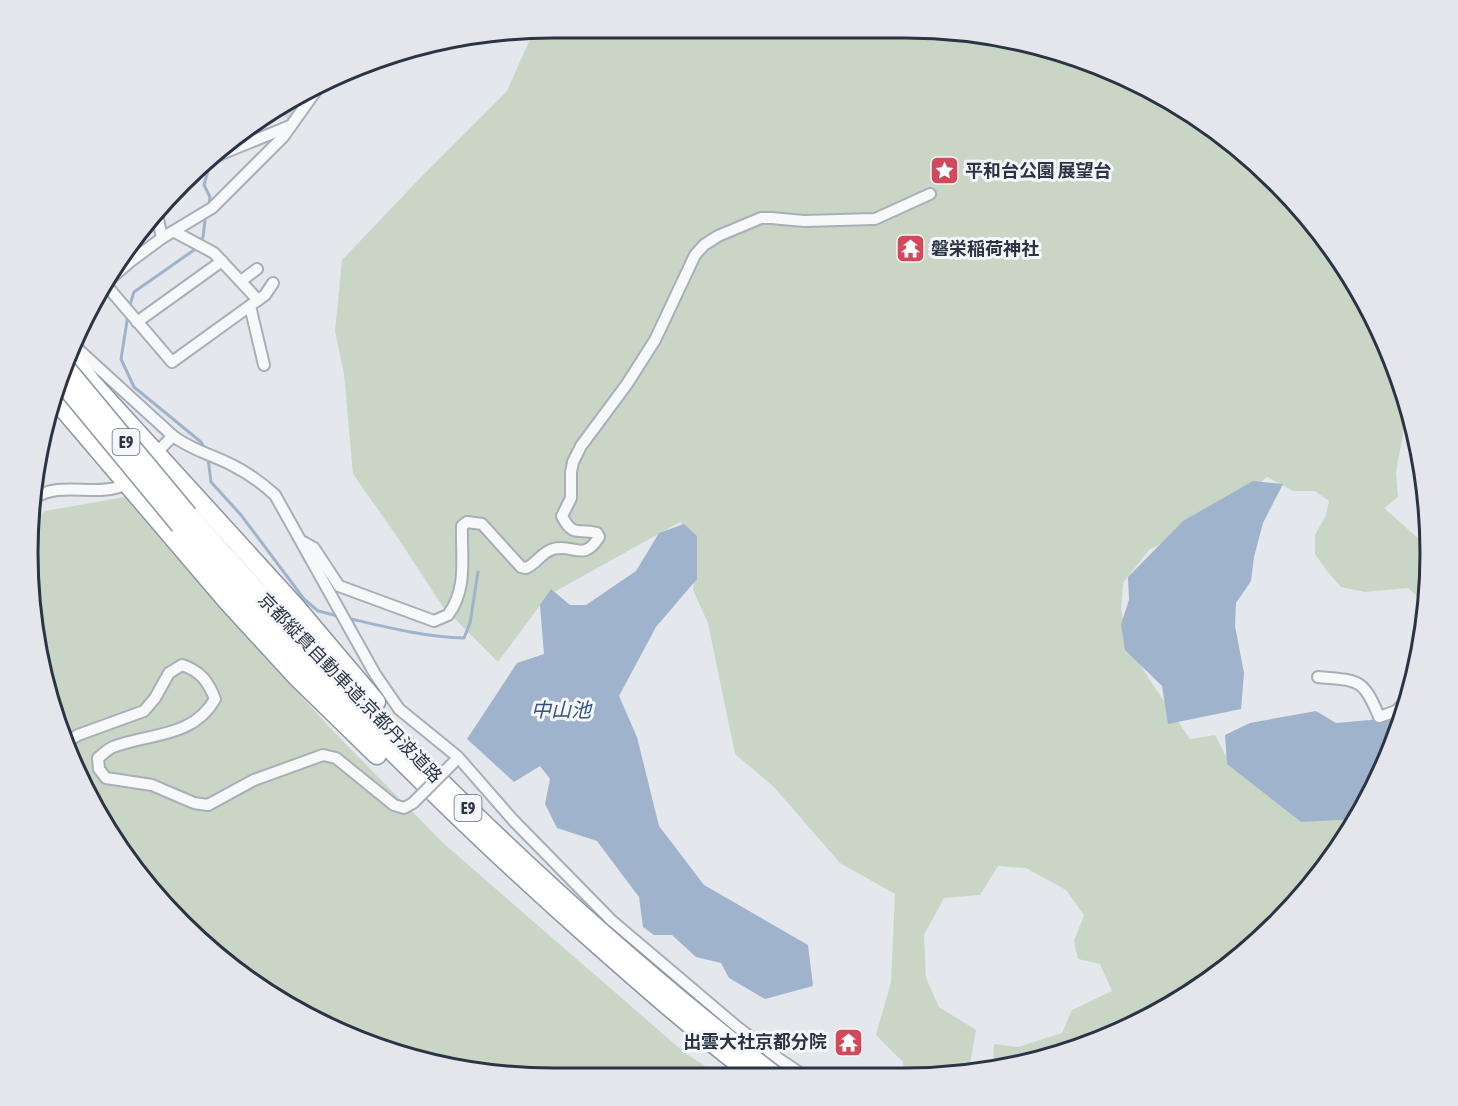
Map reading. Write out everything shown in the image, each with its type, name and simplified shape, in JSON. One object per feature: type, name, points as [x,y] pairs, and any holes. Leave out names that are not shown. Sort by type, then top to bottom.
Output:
[{"type":"highway","points":[[75,361],[294,606],[407,738],[533,870]]},
{"type":"highway","name":"京都縦貫自動車道;京都丹波道路","points":[[70,373],[184,520],[358,700],[533,870],[652,975],[767,1068]]},
{"type":"highway","name":"京都縦貫自動車道;京都丹波道路","points":[[65,386],[334,694],[442,802],[562,913],[635,978],[745,1068]]},
{"type":"highway","points":[[60,405],[220,593],[296,676],[383,760],[442,802]]},
{"type":"street","points":[[124,267],[162,238],[212,208],[291,126],[310,99]]},
{"type":"street","points":[[232,150],[291,126]]},
{"type":"street","points":[[302,542],[314,548],[339,586],[434,621],[448,615],[460,588],[464,568],[462,526],[466,522],[482,524],[521,567],[526,568],[552,549],[586,550],[596,542],[597,533],[574,530],[567,526],[562,516],[571,498],[573,462],[581,446],[627,384],[655,340],[695,255],[704,245],[718,236],[761,218],[804,221],[875,219],[930,194]]},
{"type":"street","points":[[158,221],[162,238]]},
{"type":"street","points":[[175,232],[214,253],[241,281],[254,303],[264,365]]},
{"type":"street","points":[[131,316],[222,261]]},
{"type":"street","points":[[241,281],[257,269]]},
{"type":"street","points":[[110,290],[172,362],[265,295],[273,283]]},
{"type":"street","points":[[80,350],[131,400],[153,416],[173,436],[188,447],[231,464],[257,479],[275,495],[375,674],[399,709],[456,759],[611,920],[736,1026],[793,1068]]},
{"type":"street","points":[[162,448],[173,436]]},
{"type":"street","points":[[41,494],[61,489],[108,490],[119,487]]},
{"type":"street","points":[[73,738],[144,711],[155,698],[169,673],[182,665],[195,669],[209,683],[215,699],[208,711],[187,727],[111,748],[98,758],[99,769],[106,778],[152,785],[194,803],[208,805],[254,780],[323,755],[336,758],[394,805],[404,808],[413,803],[456,759]]},
{"type":"street","points":[[1318,677],[1353,680],[1369,692],[1379,717],[1395,711]]},
{"type":"shaded area","points":[[300,104],[288,120],[283,115]]},
{"type":"green space","points":[[905,38],[939,39],[1006,47],[1071,65],[1133,91],[1163,107],[1191,124],[1245,165],[1293,213],[1334,267],[1351,295],[1367,325],[1393,387],[1403,419],[1403,434],[1396,472],[1398,497],[1384,508],[1420,540],[1419,587],[1418,597],[1408,588],[1365,592],[1341,587],[1315,554],[1315,535],[1326,515],[1329,501],[1315,491],[1293,491],[1267,477],[1232,505],[1149,550],[1123,583],[1121,610],[1129,646],[1190,739],[1215,735],[1226,756],[1242,776],[1263,785],[1280,806],[1348,816],[1334,839],[1293,893],[1245,941],[1191,982],[1133,1015],[1071,1041],[993,1061],[994,1044],[1018,1047],[1062,1033],[1072,1010],[1112,991],[1100,964],[1078,959],[1074,941],[1084,915],[1066,890],[1026,868],[998,866],[980,895],[944,898],[924,935],[926,978],[939,1007],[976,1030],[970,1064],[904,1068],[903,1062],[876,1035],[891,982],[895,894],[840,863],[774,787],[735,754],[708,623],[693,590],[697,542],[680,522],[547,596],[498,662],[443,607],[353,474],[344,374],[335,331],[342,260],[507,91],[530,39]]},
{"type":"green space","points":[[125,497],[212,598],[333,731],[443,843],[685,1053],[708,1068],[519,1067],[452,1059],[420,1051],[387,1041],[325,1015],[267,982],[213,941],[165,893],[124,839],[91,781],[77,750],[55,686],[42,620],[38,553],[39,517],[45,511]]},
{"type":"water","points":[[1253,481],[1283,484],[1263,523],[1254,557],[1251,581],[1236,603],[1235,626],[1244,673],[1241,709],[1168,724],[1162,686],[1125,650],[1121,624],[1129,600],[1128,577],[1183,521]]},
{"type":"water","name":"中山池","points":[[684,524],[697,536],[697,579],[656,627],[619,696],[637,737],[659,826],[704,885],[808,945],[813,986],[765,999],[729,978],[721,963],[696,957],[672,935],[654,935],[643,927],[639,897],[597,841],[557,828],[545,804],[550,779],[540,766],[514,782],[467,739],[517,663],[544,654],[540,605],[551,589],[570,605],[586,605],[636,571],[659,533]]},
{"type":"water","points":[[1316,711],[1336,723],[1393,719],[1367,781],[1346,820],[1301,822],[1227,764],[1225,735],[1250,723]]},
{"type":"waterway","points":[[208,169],[204,185],[210,197],[209,205]]},
{"type":"waterway","points":[[129,308],[134,292],[194,250],[203,237],[205,221]]},
{"type":"waterway","points":[[128,315],[121,359],[134,387],[201,442],[205,449]]},
{"type":"waterway","points":[[208,458],[211,482],[241,515],[304,599],[318,611],[338,616]]},
{"type":"waterway","points":[[347,618],[420,634],[464,638],[470,623],[478,572]]},
{"type":"place","name":"平和台公園 展望台","points":[[944,171]]},
{"type":"place","name":"磐栄稲荷神社","points":[[910,249]]},
{"type":"place","name":"出雲大社京都分院","points":[[848,1042]]}]
